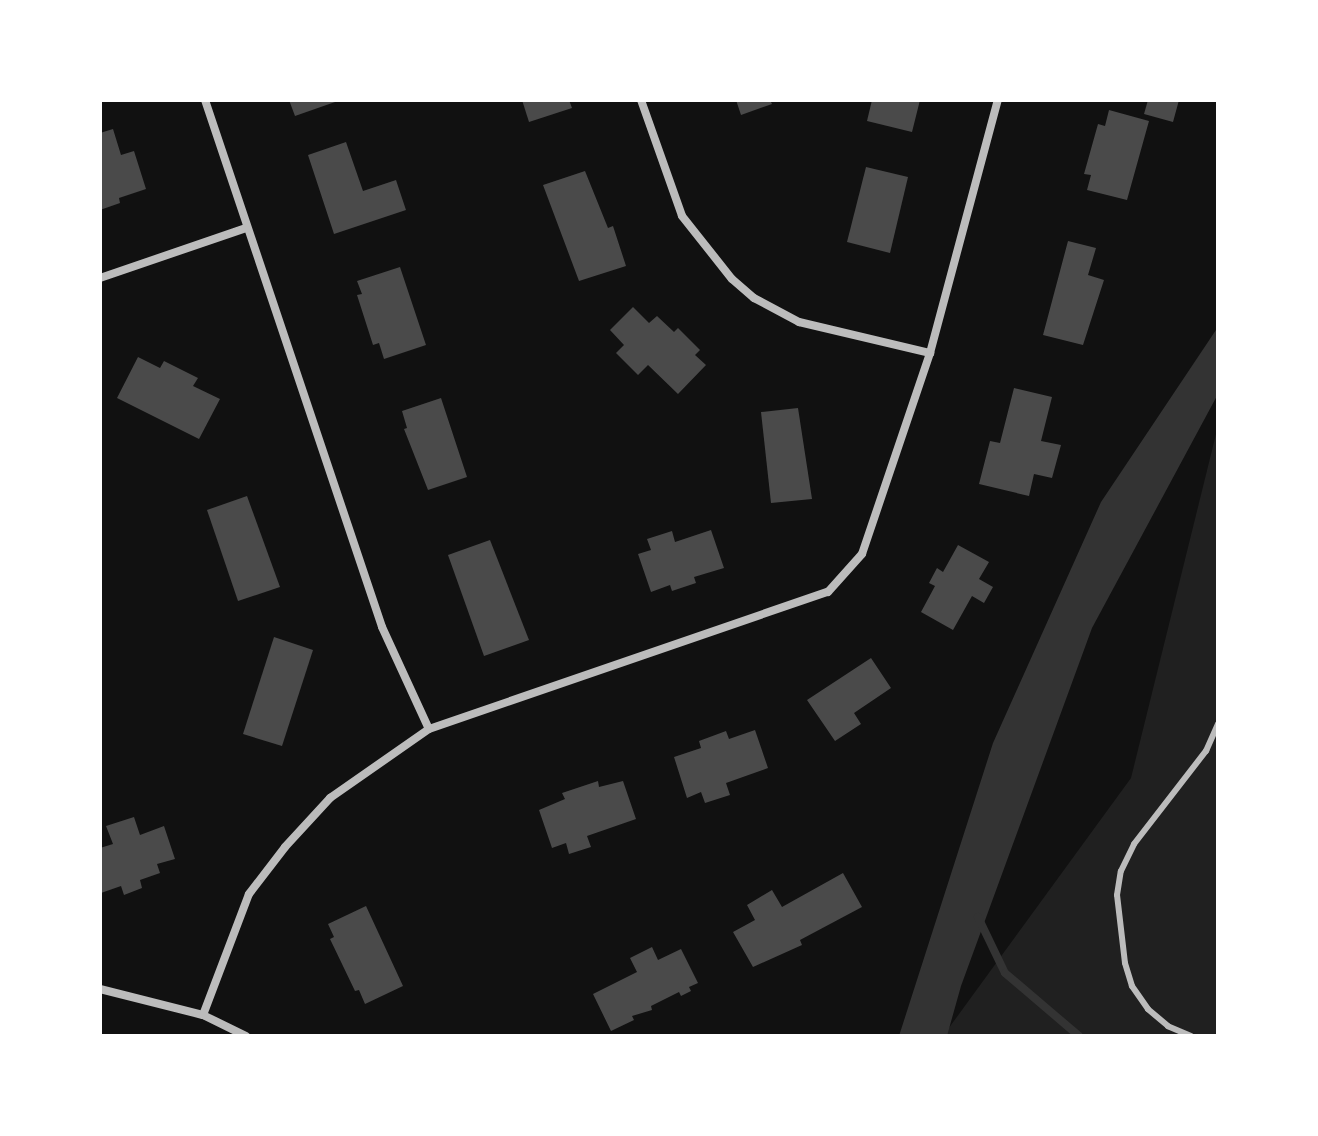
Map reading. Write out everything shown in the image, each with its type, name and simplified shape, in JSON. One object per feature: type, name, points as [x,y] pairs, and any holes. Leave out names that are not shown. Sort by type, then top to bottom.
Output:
[{"type":"street","points":[[205,100],[382,627],[429,729]]},
{"type":"street","points":[[641,100],[682,216],[732,279],[754,298],[799,322],[930,353]]},
{"type":"street","points":[[203,1015],[249,894],[285,847],[330,798],[429,729],[828,592],[862,554],[930,353],[998,100]]},
{"type":"street","points":[[100,278],[246,228]]},
{"type":"street","points":[[100,989],[203,1015],[246,1036]]},
{"type":"lane","points":[[1191,1036],[1168,1026],[1148,1009],[1132,986],[1125,963],[1117,895],[1121,871],[1134,844],[1206,751],[1218,724]]},
{"type":"shaded area","points":[[1218,327],[1218,394],[1092,628],[961,986],[947,1036],[899,1036],[993,743],[1101,502]]},
{"type":"shaded area","points":[[1218,426],[1218,1036],[943,1036],[1131,778]]},
{"type":"building","points":[[289,100],[335,100],[335,102],[295,116]]},
{"type":"building","points":[[522,100],[569,100],[572,108],[529,122]]},
{"type":"building","points":[[736,100],[770,100],[772,104],[741,115]]},
{"type":"building","points":[[872,100],[920,100],[912,132],[867,121]]},
{"type":"building","points":[[1148,100],[1179,100],[1173,122],[1144,114]]},
{"type":"building","points":[[1109,110],[1149,121],[1127,200],[1087,190],[1091,175],[1084,174],[1098,124],[1105,126]]},
{"type":"building","points":[[113,129],[121,155],[134,151],[146,189],[119,198],[120,203],[100,210],[100,133]]},
{"type":"building","points":[[346,142],[363,191],[396,180],[406,210],[334,234],[308,155]]},
{"type":"building","points":[[866,167],[908,177],[890,253],[847,242]]},
{"type":"building","points":[[585,171],[608,228],[613,226],[626,266],[579,281],[543,185]]},
{"type":"building","points":[[1068,241],[1096,248],[1088,275],[1104,280],[1083,345],[1043,335]]},
{"type":"building","points":[[400,267],[426,345],[384,359],[379,343],[373,345],[357,295],[362,294],[357,281]]},
{"type":"building","points":[[633,307],[649,323],[657,316],[674,332],[678,328],[700,350],[695,355],[706,365],[678,394],[648,365],[638,375],[616,353],[624,345],[610,330]]},
{"type":"building","points":[[138,357],[160,368],[164,361],[198,378],[193,386],[220,399],[199,439],[117,398]]},
{"type":"building","points":[[1014,388],[1052,397],[1041,441],[1061,445],[1052,478],[1034,474],[1029,496],[979,484],[990,441],[1000,443]]},
{"type":"building","points":[[441,398],[467,477],[428,490],[404,429],[407,428],[402,411]]},
{"type":"building","points":[[798,408],[812,499],[771,503],[761,412]]},
{"type":"building","points":[[247,496],[280,587],[238,601],[207,510]]},
{"type":"building","points":[[711,530],[724,568],[694,577],[696,583],[672,591],[670,585],[651,592],[638,554],[651,550],[647,539],[672,531],[675,542]]},
{"type":"building","points":[[490,540],[529,640],[484,656],[448,555]]},
{"type":"building","points":[[958,545],[989,562],[979,579],[993,587],[984,603],[972,596],[953,630],[921,612],[935,586],[929,583],[937,568],[943,572]]},
{"type":"building","points":[[274,637],[313,650],[282,746],[243,734]]},
{"type":"building","points":[[871,658],[891,688],[854,713],[861,724],[835,741],[807,700]]},
{"type":"building","points":[[755,730],[768,768],[726,783],[730,795],[705,803],[701,792],[687,798],[674,757],[701,748],[699,741],[726,731],[729,739]]},
{"type":"building","points":[[598,781],[599,787],[623,781],[636,819],[587,836],[591,847],[569,854],[566,843],[552,848],[539,810],[565,799],[562,793]]},
{"type":"building","points":[[134,817],[140,835],[164,826],[175,859],[157,864],[160,873],[140,880],[142,888],[124,895],[121,886],[101,893],[100,848],[113,844],[106,826]]},
{"type":"building","points":[[843,873],[862,907],[800,940],[802,945],[753,967],[733,932],[755,920],[747,905],[772,890],[782,907]]},
{"type":"building","points":[[366,906],[403,986],[365,1004],[359,990],[355,991],[330,939],[334,937],[328,924]]},
{"type":"building","points":[[652,947],[658,960],[681,949],[698,983],[689,987],[691,991],[681,996],[679,992],[651,1006],[652,1010],[632,1016],[634,1020],[611,1031],[593,994],[637,972],[630,958]]},
{"type":"waterway","points":[[978,917],[1005,973],[1079,1036]]}]
